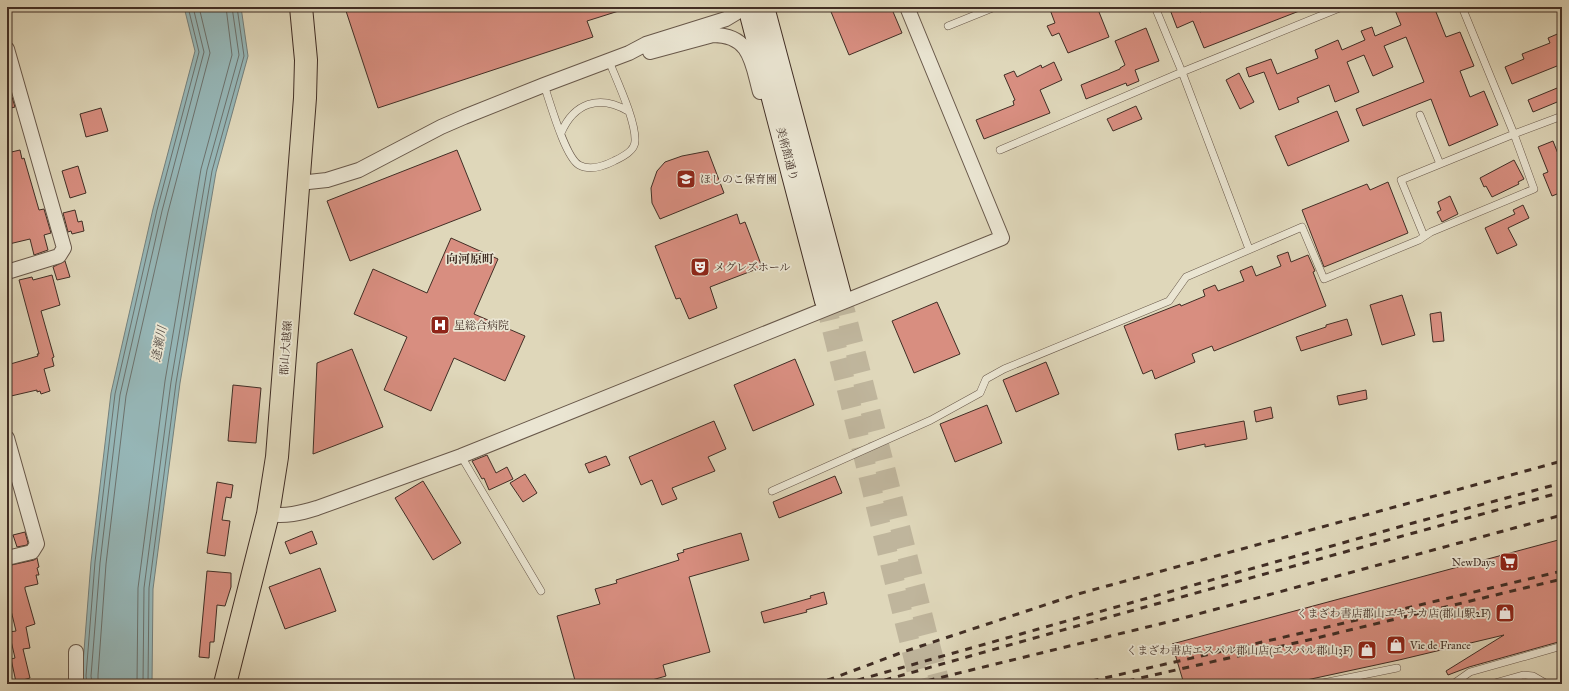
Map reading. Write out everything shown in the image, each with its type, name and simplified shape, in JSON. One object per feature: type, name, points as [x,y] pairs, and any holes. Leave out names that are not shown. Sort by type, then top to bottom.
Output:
[{"type":"main road","name":"郡山大越線","points":[[225,684],[268,514],[281,413],[299,183],[305,83],[306,60],[301,7]]},
{"type":"street","points":[[299,183],[327,180],[359,170],[441,127],[544,85],[630,53],[646,44],[726,19],[736,13],[741,7]]},
{"type":"street","name":"美術館通り","points":[[748,7],[787,152],[833,298],[764,7]]},
{"type":"street","points":[[268,514],[281,515],[300,513],[317,508],[461,456],[1002,238],[907,7]]},
{"type":"street","points":[[630,53],[647,52],[713,35],[731,37],[741,43],[748,53],[752,64],[773,134],[787,152]]},
{"type":"street","points":[[7,49],[64,248],[59,256],[7,272]]},
{"type":"street","points":[[7,438],[37,544],[32,552],[7,558]]},
{"type":"street","points":[[76,652],[76,684]]},
{"type":"lane","points":[[948,26],[995,7]]},
{"type":"lane","points":[[1156,7],[1249,249]]},
{"type":"lane","points":[[1000,150],[1182,72],[1342,7]]},
{"type":"lane","points":[[772,491],[931,420],[980,393],[986,379],[1004,369],[1169,301],[1186,277],[1302,227],[1324,279],[1534,189],[1514,134],[1462,7]]},
{"type":"lane","points":[[544,85],[570,156],[579,165],[592,168],[612,162],[628,154],[635,144],[635,130],[609,61]]},
{"type":"lane","points":[[561,133],[567,121],[575,111],[589,105],[604,102],[616,104],[628,111]]},
{"type":"lane","points":[[1420,115],[1440,164]]},
{"type":"lane","points":[[1424,236],[1401,180],[1562,116]]},
{"type":"lane","points":[[461,456],[541,591]]},
{"type":"lane","points":[[1453,684],[1470,672],[1562,646]]},
{"type":"lane","points":[[1318,684],[1397,668]]},
{"type":"lane","points":[[1491,684],[1523,675],[1533,676],[1547,684]]},
{"type":"water","name":"逢瀬川","points":[[184,7],[241,7],[248,56],[216,172],[180,383],[153,589],[152,684],[84,684],[82,676],[91,562],[111,393],[153,209],[195,51]]},
{"type":"building","points":[[359,7],[624,7],[625,9],[587,21],[593,37],[378,108],[346,11]]},
{"type":"building","points":[[829,7],[891,7],[902,33],[849,55]]},
{"type":"building","points":[[1049,7],[1097,7],[1109,37],[1068,53],[1059,33],[1052,36],[1047,26],[1055,23]]},
{"type":"building","points":[[1169,7],[1198,7],[1200,12],[1214,7],[1307,8],[1204,48],[1193,21],[1177,28]]},
{"type":"building","points":[[1402,7],[1434,7],[1446,37],[1460,32],[1474,66],[1460,71],[1470,97],[1484,91],[1498,125],[1449,146],[1431,99],[1363,126],[1356,109],[1424,82],[1406,37],[1384,46],[1393,67],[1373,76],[1364,55],[1347,62],[1359,92],[1335,102],[1329,85],[1297,98],[1299,102],[1279,110],[1264,72],[1249,77],[1246,68],[1271,59],[1277,74],[1318,58],[1315,50],[1338,40],[1342,50],[1365,40],[1361,31],[1372,27],[1375,36],[1401,25],[1395,10]]},
{"type":"building","points":[[1146,28],[1159,61],[1135,70],[1139,81],[1127,86],[1126,83],[1086,99],[1081,85],[1120,69],[1125,65],[1115,41]]},
{"type":"building","points":[[1562,32],[1562,64],[1512,84],[1505,67],[1524,59],[1522,54],[1550,43],[1548,38]]},
{"type":"building","points":[[1054,62],[1062,80],[1040,90],[1050,113],[984,139],[976,120],[1014,105],[1013,101],[1015,100],[1004,75],[1014,71],[1017,77],[1041,65],[1042,68]]},
{"type":"building","points":[[1239,73],[1254,102],[1240,109],[1226,80]]},
{"type":"building","points":[[1562,86],[1562,100],[1533,112],[1528,100]]},
{"type":"building","points":[[12,97],[15,107],[7,109],[7,98]]},
{"type":"building","points":[[1136,106],[1142,119],[1113,131],[1107,119]]},
{"type":"building","points":[[101,108],[108,131],[86,137],[80,114]]},
{"type":"building","points":[[1337,111],[1349,141],[1288,166],[1275,136]]},
{"type":"building","points":[[1553,141],[1562,164],[1562,192],[1552,196],[1543,174],[1548,172],[1538,147]]},
{"type":"building","points":[[20,150],[22,159],[24,158],[39,210],[44,209],[51,233],[44,235],[48,250],[34,255],[30,239],[9,244],[7,238],[7,153]]},
{"type":"building","points":[[457,150],[481,210],[350,261],[327,201]]},
{"type":"building","name":"ほしのこ保育園","points":[[708,151],[724,193],[660,219],[652,203],[651,188],[657,171],[665,162],[682,156]]},
{"type":"building","points":[[1514,160],[1524,179],[1518,182],[1519,184],[1492,197],[1486,186],[1484,187],[1480,178]]},
{"type":"building","points":[[78,166],[86,193],[70,198],[62,171]]},
{"type":"building","points":[[1388,182],[1408,233],[1324,267],[1302,210],[1367,184],[1370,190]]},
{"type":"building","points":[[1450,196],[1458,214],[1442,222],[1437,212],[1441,210],[1438,202]]},
{"type":"building","points":[[1523,205],[1529,218],[1508,228],[1517,245],[1497,254],[1485,228],[1515,214],[1513,210]]},
{"type":"building","points":[[75,210],[78,222],[82,221],[84,231],[72,234],[71,231],[68,232],[63,213]]},
{"type":"building","points":[[737,214],[740,224],[745,222],[762,267],[710,287],[717,308],[689,319],[680,298],[676,299],[655,246]]},
{"type":"building","points":[[451,238],[498,259],[474,314],[525,336],[505,381],[454,358],[431,411],[384,390],[407,337],[354,314],[373,269],[427,293]]},
{"type":"building","points":[[1288,252],[1291,262],[1308,255],[1315,271],[1313,272],[1326,306],[1214,351],[1212,346],[1192,354],[1195,362],[1155,379],[1152,370],[1143,374],[1124,326],[1205,296],[1203,290],[1215,285],[1218,291],[1244,281],[1240,271],[1252,266],[1256,276],[1281,266],[1277,256]]},
{"type":"building","points":[[65,261],[70,277],[57,280],[53,267]]},
{"type":"building","points":[[52,275],[60,305],[41,311],[54,357],[52,358],[54,366],[44,369],[50,391],[41,394],[40,391],[37,392],[37,390],[11,396],[7,384],[7,365],[38,356],[37,354],[39,354],[19,280],[32,277],[33,280]]},
{"type":"building","points":[[1402,295],[1415,335],[1382,345],[1370,305]]},
{"type":"building","points":[[937,302],[960,354],[914,373],[892,321]]},
{"type":"building","points":[[1441,312],[1444,341],[1433,342],[1430,314]]},
{"type":"building","points":[[1347,319],[1352,335],[1301,351],[1296,337],[1326,327],[1326,325]]},
{"type":"building","points":[[352,349],[383,427],[313,454],[317,363]]},
{"type":"building","points":[[795,359],[814,405],[753,431],[734,385]]},
{"type":"building","points":[[1046,362],[1059,394],[1016,412],[1003,380]]},
{"type":"building","points":[[233,385],[261,388],[256,443],[228,441]]},
{"type":"building","points":[[1366,390],[1367,399],[1339,405],[1337,396]]},
{"type":"building","points":[[987,405],[1002,443],[955,462],[940,424]]},
{"type":"building","points":[[1271,407],[1273,418],[1256,422],[1254,411]]},
{"type":"building","points":[[714,421],[726,449],[708,457],[715,471],[672,488],[677,499],[662,505],[652,480],[641,485],[629,457]]},
{"type":"building","points":[[1244,421],[1247,439],[1205,447],[1205,444],[1178,450],[1175,434]]},
{"type":"building","points":[[487,455],[496,473],[507,467],[513,479],[489,490],[484,478],[482,479],[472,461]]},
{"type":"building","points":[[606,456],[610,465],[589,473],[585,464]]},
{"type":"building","points":[[525,474],[537,493],[523,502],[510,483]]},
{"type":"building","points":[[835,476],[842,493],[779,518],[773,502]]},
{"type":"building","points":[[423,481],[461,543],[433,560],[395,498]]},
{"type":"building","points":[[217,482],[233,485],[231,498],[226,497],[222,520],[230,521],[225,556],[207,553]]},
{"type":"building","points":[[312,531],[317,544],[290,554],[285,542]]},
{"type":"building","points":[[25,532],[28,543],[27,545],[17,547],[13,535]]},
{"type":"building","points":[[741,533],[749,560],[689,577],[710,652],[663,665],[666,676],[638,684],[576,684],[557,616],[600,604],[595,589],[617,583],[616,580],[679,560],[677,554],[684,552],[683,550]]},
{"type":"building","points":[[1562,539],[1562,641],[1469,667],[1448,675],[1446,671],[1504,635],[1288,684],[1184,684],[1172,644]]},
{"type":"building","points":[[37,558],[39,575],[36,575],[38,584],[25,587],[35,624],[26,627],[30,648],[23,649],[30,678],[16,682],[11,659],[15,658],[9,632],[16,631],[7,594],[7,566]]},
{"type":"building","points":[[320,568],[336,611],[285,629],[269,587]]},
{"type":"building","points":[[207,571],[231,573],[231,587],[225,606],[217,605],[214,642],[210,642],[209,658],[199,657]]},
{"type":"building","points":[[824,592],[827,604],[806,610],[807,612],[764,623],[761,612],[811,598],[810,596]]},
{"type":"tunnel","points":[[841,295],[940,684]]},
{"type":"tunnel","points":[[825,301],[920,684]]},
{"type":"railway","points":[[814,684],[903,652],[1078,594],[1562,461]]},
{"type":"railway","points":[[844,684],[1413,523],[1562,483]]},
{"type":"railway","points":[[871,684],[1562,492]]},
{"type":"railway","points":[[914,684],[1176,620],[1562,515]]},
{"type":"railway","points":[[1078,684],[1302,633],[1562,571]]},
{"type":"railway","points":[[1114,684],[1304,641],[1562,579]]},
{"type":"place","name":"ほしのこ保育園","points":[[686,179]]},
{"type":"place","name":"メグレズホール","points":[[700,267]]},
{"type":"place","name":"星総合病院","points":[[440,325]]},
{"type":"place","name":"NewDays","points":[[1509,562]]},
{"type":"place","name":"くまざわ書店郡山エキナカ店(郡山駅2F)","points":[[1505,613]]},
{"type":"place","name":"Vie de France","points":[[1396,645]]},
{"type":"place","name":"くまざわ書店エスパル郡山店(エスパル郡山3F)","points":[[1367,650]]},
{"type":"district","name":"向河原町","points":[[470,259]]}]
